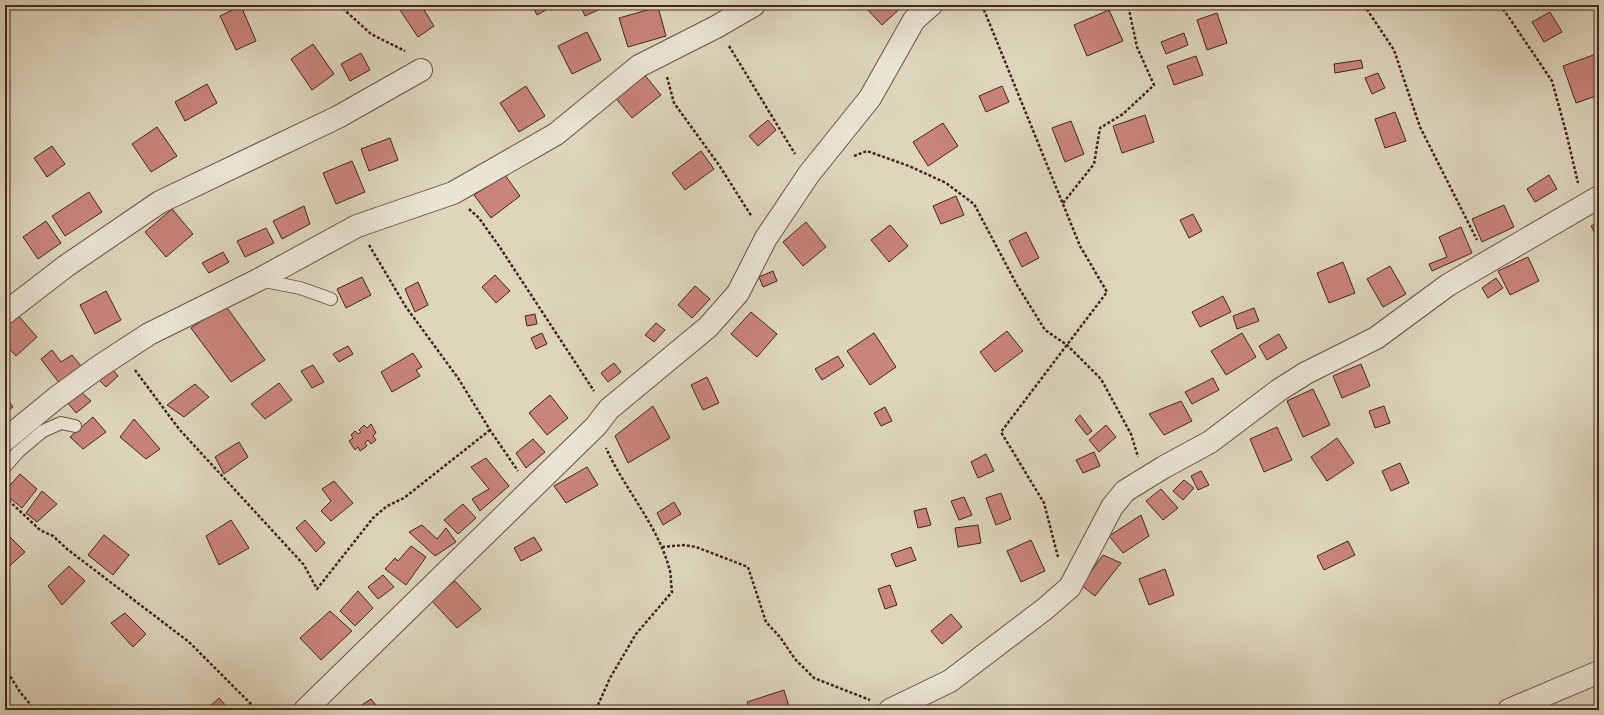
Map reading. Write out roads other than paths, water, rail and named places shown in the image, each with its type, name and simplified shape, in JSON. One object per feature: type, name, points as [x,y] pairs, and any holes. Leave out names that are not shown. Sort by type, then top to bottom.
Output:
[{"type":"street","points":[[5,440],[56,398],[149,334],[258,280],[357,226],[453,194],[556,134],[639,66],[716,27],[754,5]]},
{"type":"street","points":[[305,710],[596,426],[609,408],[708,327],[738,293],[766,238],[809,174],[870,98],[914,20],[931,5]]},
{"type":"street","points":[[5,312],[66,266],[160,202],[338,117],[421,70]]},
{"type":"street","points":[[894,708],[950,681],[1046,608],[1070,586],[1112,506],[1125,491],[1210,442],[1279,390],[1306,373],[1376,338],[1448,285],[1591,201]]},
{"type":"street","points":[[1509,710],[1599,672]]},
{"type":"lane","points":[[258,280],[300,288],[331,299]]},
{"type":"lane","points":[[5,467],[18,452],[43,431],[60,423],[75,426]]}]
